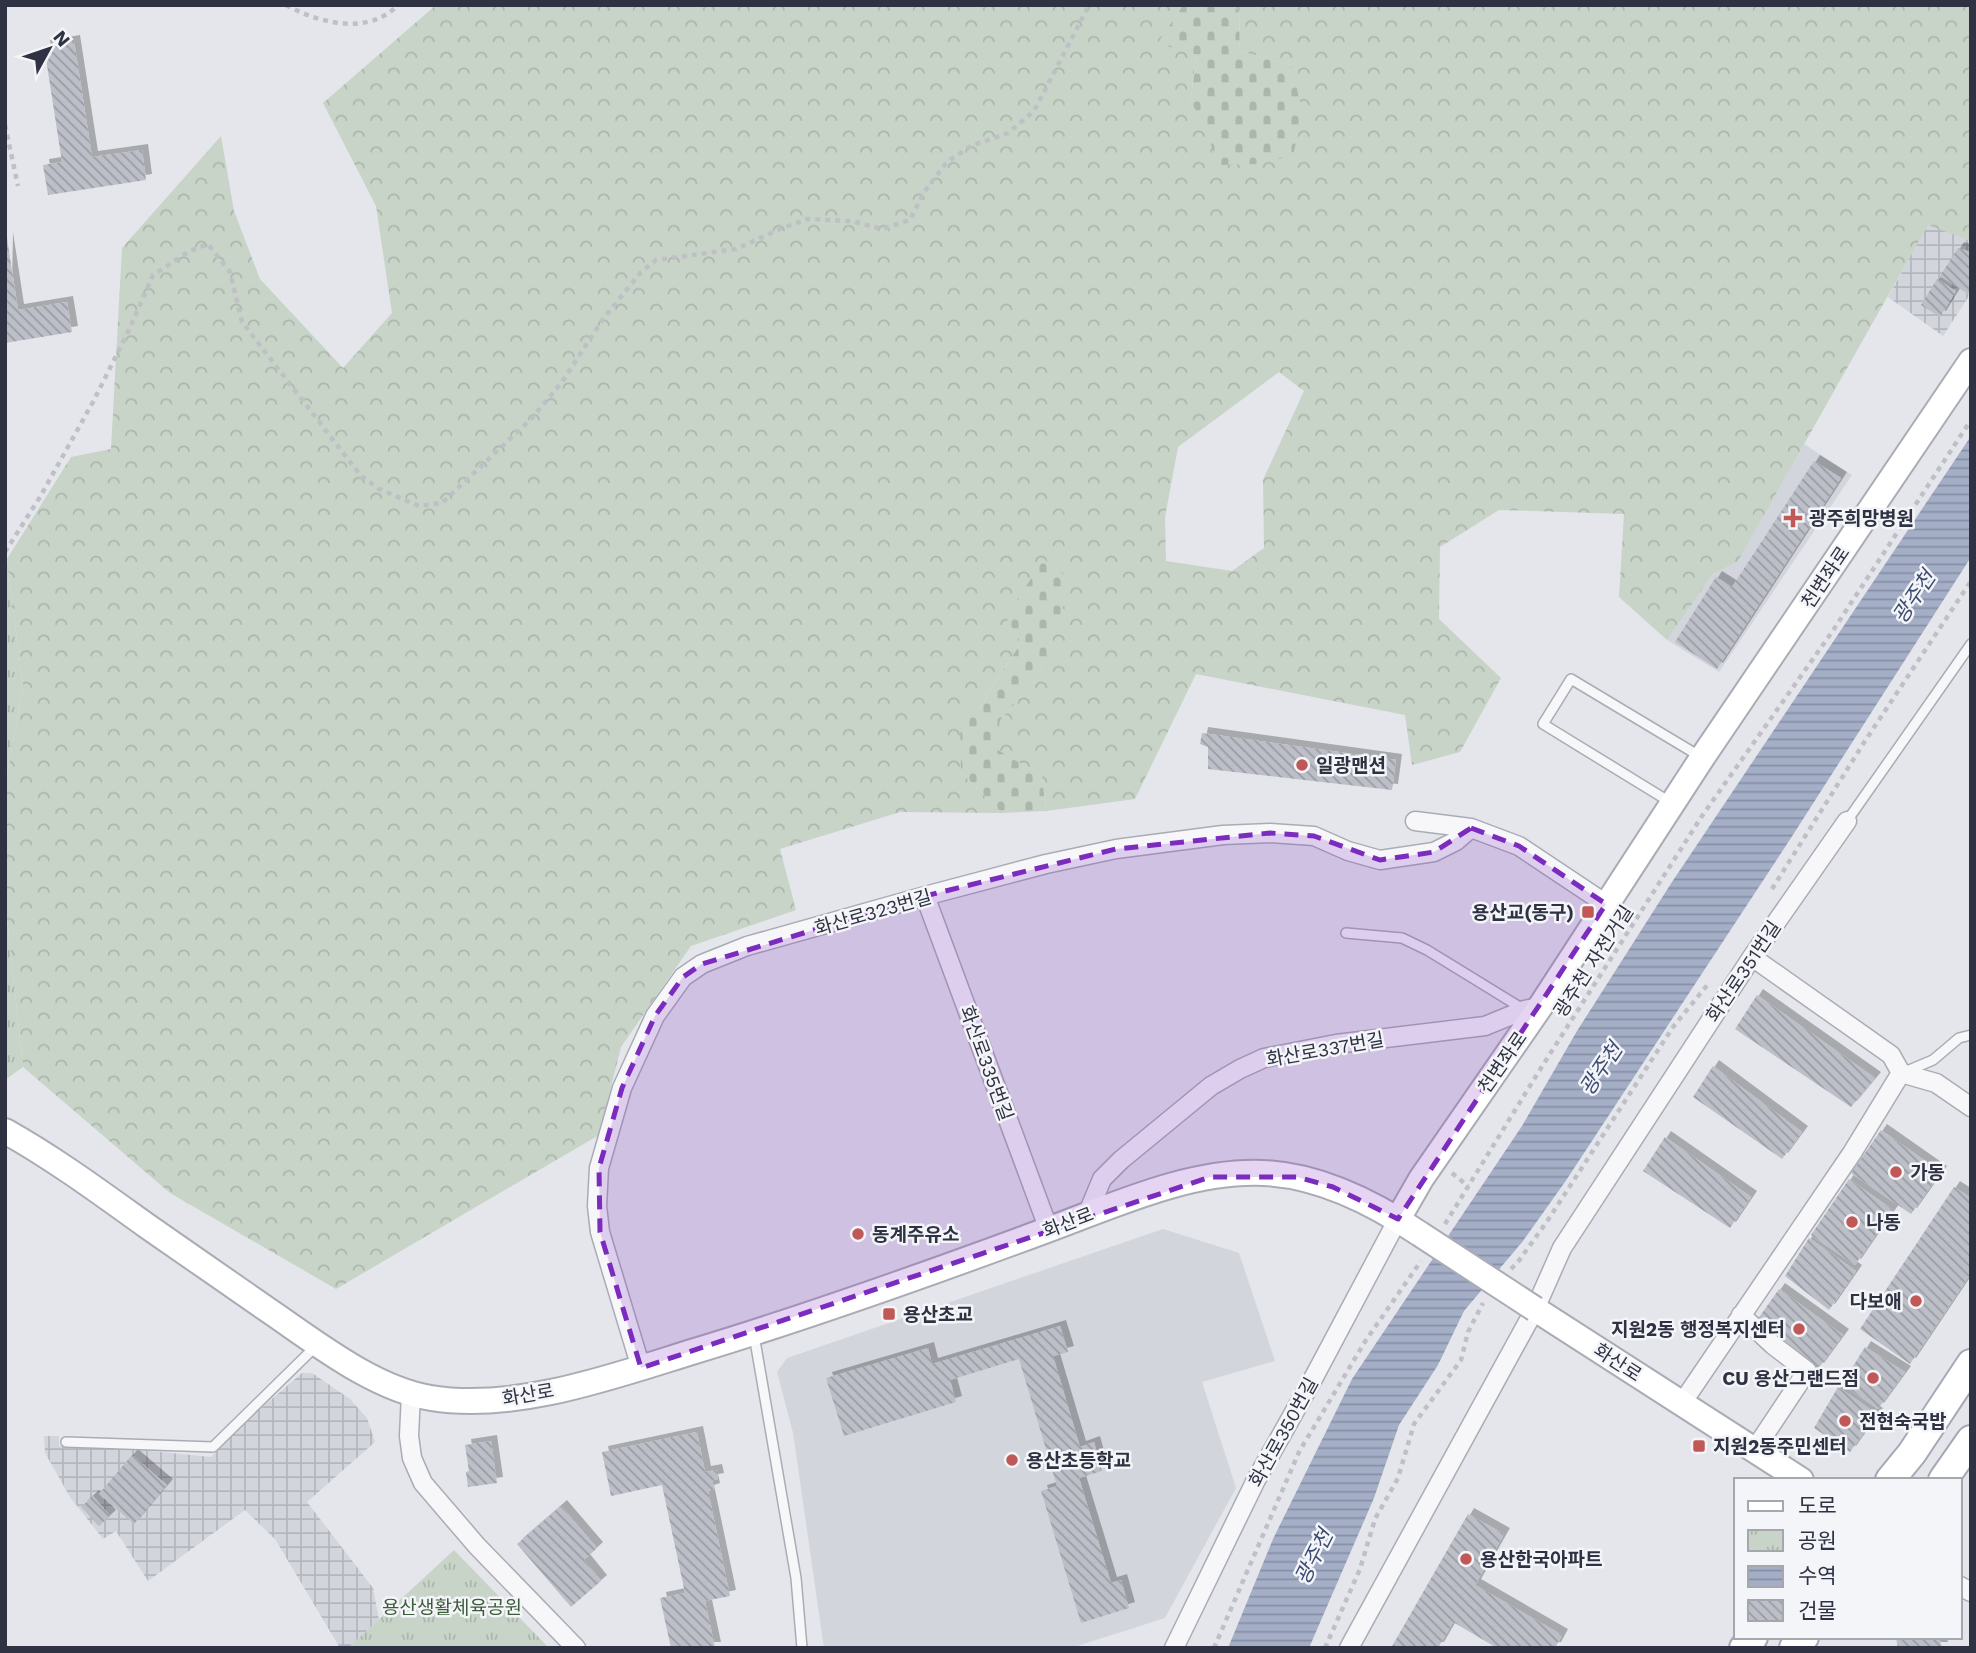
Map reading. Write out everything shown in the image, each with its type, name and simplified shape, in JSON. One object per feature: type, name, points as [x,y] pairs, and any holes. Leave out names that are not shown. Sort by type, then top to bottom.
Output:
[{"type":"main road","name":"천변좌로","points":[[1398,1219],[1421,1178],[1532,1008],[1606,905],[1702,758],[1971,361]]},
{"type":"main road","name":"화산로","points":[[5,1132],[74,1174],[318,1344],[361,1370],[411,1394],[481,1402],[525,1398],[754,1333],[1166,1189],[1210,1177],[1238,1173],[1297,1177],[1333,1187],[1430,1237],[1535,1309],[1798,1478]]},
{"type":"main road","points":[[1892,1478],[1912,1453],[1971,1364]]},
{"type":"main road","points":[[1944,1478],[1971,1440]]},
{"type":"street","points":[[1415,821],[1471,828],[1519,846],[1606,905]]},
{"type":"street","name":"화산로351번길","points":[[1349,1648],[1535,1309],[1562,1248],[1752,957],[1847,821]]},
{"type":"street","name":"화산로323번길","points":[[641,1367],[600,1232],[597,1206],[599,1168],[622,1088],[655,1016],[683,977],[718,956],[925,896],[1046,864],[1116,849],[1223,835],[1270,833],[1314,836],[1348,851],[1380,860],[1434,852],[1456,841],[1471,828]]},
{"type":"street","name":"화산로335번길","points":[[925,896],[1049,1230]]},
{"type":"street","points":[[1752,957],[1891,1055],[1901,1073],[1936,1083],[1971,1107]]},
{"type":"street","name":"화산로337번길","points":[[1087,1215],[1102,1179],[1121,1160],[1211,1086],[1264,1058],[1336,1044],[1485,1026],[1532,1008]]},
{"type":"street","points":[[1682,1403],[1852,1153],[1901,1073]]},
{"type":"street","name":"화산로350번길","points":[[1174,1648],[1256,1480],[1398,1219]]},
{"type":"street","points":[[1741,1315],[1773,1345],[1807,1371],[1755,1449]]},
{"type":"street","points":[[411,1394],[412,1458],[423,1483],[477,1546],[576,1648]]},
{"type":"lane","name":"화산로351번길","points":[[1847,821],[1971,644]]},
{"type":"lane","points":[[1672,804],[1542,724],[1571,679],[1702,758]]},
{"type":"lane","name":"천변좌로","points":[[1346,933],[1402,938],[1532,1008]]},
{"type":"lane","points":[[1901,1073],[1933,1060],[1959,1038],[1971,1035]]},
{"type":"lane","points":[[754,1333],[796,1578],[802,1648]]},
{"type":"lane","points":[[66,1442],[214,1447],[318,1344]]},
{"type":"path","points":[[286,5],[339,23],[359,24],[373,23],[391,13],[398,5]]},
{"type":"path","points":[[5,552],[40,497],[93,402],[153,275],[190,251],[208,244],[230,272],[242,322],[361,476],[379,489],[419,506],[442,503],[531,419],[562,382],[603,319],[641,272],[656,260],[736,249],[807,219],[851,221],[882,229],[910,220],[924,192],[947,162],[971,146],[1008,133],[1034,111],[1089,5]]},
{"type":"path","points":[[5,125],[18,186]]},
{"type":"path","name":"광주천 자전거길","points":[[1214,1648],[1299,1452],[1366,1340],[1703,816],[1832,632],[1971,420]]},
{"type":"highlighted area","points":[[1471,828],[1519,846],[1606,904],[1398,1219],[1333,1187],[1297,1177],[1210,1177],[641,1368],[600,1232],[599,1168],[622,1088],[655,1016],[683,977],[702,964],[925,896],[1116,849],[1270,833],[1314,836],[1380,860],[1434,852]]},
{"type":"shaded area","points":[[1928,224],[1971,241],[1971,293],[1943,336],[1888,297]]},
{"type":"shaded area","name":"광주희망병원","points":[[1804,444],[1852,475],[1719,672],[1667,640],[1713,574],[1738,560]]},
{"type":"shaded area","name":"용산초등학교","points":[[1163,1229],[1239,1253],[1275,1361],[1202,1382],[1236,1488],[1165,1618],[1071,1648],[824,1648],[793,1433],[777,1372],[787,1358]]},
{"type":"shaded area","points":[[302,1373],[312,1373],[350,1399],[367,1418],[375,1442],[307,1502],[373,1588],[379,1620],[348,1648],[340,1648],[275,1539],[245,1510],[148,1581],[116,1531],[103,1539],[70,1497],[45,1453],[44,1436],[59,1436],[59,1446],[131,1449],[211,1457],[251,1417]]},
{"type":"green space","points":[[436,5],[1183,5],[1159,42],[1196,55],[1191,100],[1291,65],[1240,51],[1239,12],[1234,5],[1971,5],[1971,241],[1928,225],[1738,561],[1713,574],[1667,640],[1619,597],[1624,514],[1499,510],[1440,547],[1439,619],[1501,678],[1460,752],[1412,765],[1405,715],[1196,674],[1135,799],[1046,811],[1042,776],[995,749],[1000,720],[1040,675],[1071,582],[1021,643],[978,709],[961,772],[1002,813],[900,812],[780,849],[796,910],[691,946],[621,1047],[599,1135],[336,1289],[170,1193],[23,1067],[5,900],[5,786],[23,687],[7,559],[71,457],[111,449],[122,248],[221,136],[234,211],[260,279],[343,368],[392,313],[376,206],[323,103]],"holes":[[[1279,372],[1304,391],[1263,480],[1264,548],[1232,571],[1166,561],[1165,517],[1178,447]]]},
{"type":"green space","points":[[1183,5],[1234,5],[1239,12],[1240,51],[1291,65],[1303,114],[1293,155],[1259,164],[1220,165],[1191,100],[1196,55],[1158,43]]},
{"type":"green space","points":[[7,559],[23,687],[5,786],[5,563]]},
{"type":"green space","points":[[1044,559],[1072,581],[1040,675],[1000,720],[996,749],[1042,776],[1046,811],[1002,813],[961,772],[960,715],[978,709],[1021,643],[1006,617]]},
{"type":"green space","points":[[5,900],[23,1067],[5,1080]]},
{"type":"green space","name":"용산생활체육공원","points":[[454,1550],[549,1648],[348,1648]]},
{"type":"water","name":"광주천","points":[[1971,436],[1971,557],[1565,1182],[1523,1241],[1464,1311],[1438,1365],[1399,1425],[1374,1498],[1309,1648],[1228,1648],[1273,1539],[1352,1379],[1522,1126],[1577,1031],[1672,882]]},
{"type":"building","points":[[74,41],[92,157],[142,150],[146,180],[48,195],[43,165],[62,162],[44,46]]},
{"type":"building","points":[[7,238],[18,310],[67,302],[72,332],[5,343]]},
{"type":"building","points":[[1958,248],[1971,252],[1971,289],[1968,294],[1940,276]]},
{"type":"building","points":[[1937,279],[1956,291],[1940,317],[1921,305]]},
{"type":"building","name":"광주희망병원","points":[[1814,461],[1841,478],[1717,669],[1675,642],[1716,577],[1732,587]]},
{"type":"building","name":"일광맨션","points":[[1202,733],[1396,760],[1392,790],[1208,769],[1208,747],[1200,744]]},
{"type":"building","points":[[1757,995],[1875,1078],[1851,1107],[1735,1029]]},
{"type":"building","points":[[1713,1066],[1802,1132],[1782,1159],[1693,1097]]},
{"type":"building","name":"가동","points":[[1881,1130],[1941,1172],[1911,1214],[1851,1173]]},
{"type":"building","points":[[1665,1137],[1751,1197],[1730,1228],[1643,1171]]},
{"type":"building","name":"나동","points":[[1849,1179],[1893,1210],[1855,1265],[1811,1235]]},
{"type":"building","name":"다보애","points":[[1954,1187],[1971,1198],[1971,1273],[1910,1364],[1860,1329]]},
{"type":"building","points":[[1809,1238],[1856,1271],[1829,1310],[1785,1276]]},
{"type":"building","name":"지원2동 행정복지센터","points":[[1779,1289],[1843,1335],[1818,1369],[1755,1323]]},
{"type":"building","points":[[1060,1326],[1068,1352],[1053,1356],[1080,1447],[1094,1442],[1102,1471],[1079,1478],[1111,1583],[1121,1580],[1129,1608],[1081,1623],[1041,1491],[1057,1486],[1019,1359],[950,1380],[956,1402],[844,1436],[826,1378],[928,1348],[932,1364]]},
{"type":"building","name":"CU 용산그랜드점","points":[[1865,1347],[1905,1372],[1878,1409],[1842,1384]]},
{"type":"building","name":"전현숙국밥","points":[[1838,1387],[1877,1414],[1850,1452],[1814,1428]]},
{"type":"building","points":[[697,1432],[705,1472],[716,1470],[718,1479],[712,1480],[714,1489],[708,1491],[730,1596],[705,1601],[715,1648],[671,1648],[660,1598],[685,1593],[662,1485],[611,1496],[602,1452]]},
{"type":"building","points":[[491,1441],[497,1483],[468,1487],[466,1472],[469,1471],[465,1445]]},
{"type":"building","points":[[132,1455],[167,1485],[134,1524],[99,1494]]},
{"type":"building","points":[[93,1496],[110,1516],[99,1526],[81,1507]]},
{"type":"building","points":[[561,1506],[597,1548],[584,1560],[601,1581],[571,1607],[517,1544]]},
{"type":"building","name":"용산한국아파트","points":[[1468,1514],[1504,1534],[1475,1585],[1562,1635],[1555,1648],[1497,1648],[1453,1622],[1438,1648],[1391,1648]]},
{"type":"building","points":[[1896,1639],[1940,1639],[1942,1648],[1898,1648]]},
{"type":"place","name":"광주희망병원","points":[[1793,518]]},
{"type":"place","name":"일광맨션","points":[[1302,765]]},
{"type":"place","name":"용산교(동구)","points":[[1588,912]]},
{"type":"place","name":"가동","points":[[1896,1172]]},
{"type":"place","name":"나동","points":[[1852,1222]]},
{"type":"place","name":"동계주유소","points":[[858,1234]]},
{"type":"place","name":"다보애","points":[[1916,1301]]},
{"type":"place","name":"용산초교","points":[[889,1314]]},
{"type":"place","name":"지원2동 행정복지센터","points":[[1799,1329]]},
{"type":"place","name":"CU 용산그랜드점","points":[[1873,1378]]},
{"type":"place","name":"전현숙국밥","points":[[1845,1421]]},
{"type":"place","name":"지원2동주민센터","points":[[1699,1446]]},
{"type":"place","name":"용산초등학교","points":[[1012,1460]]},
{"type":"place","name":"용산한국아파트","points":[[1466,1559]]}]
